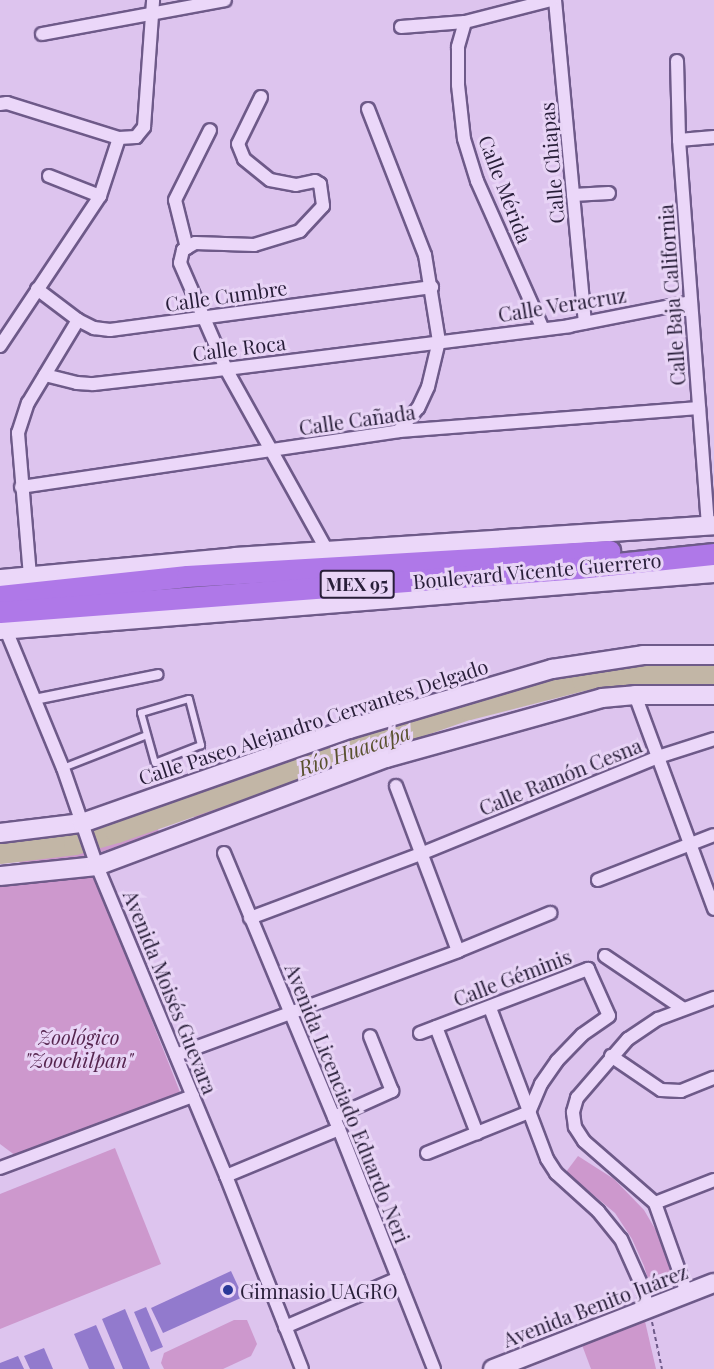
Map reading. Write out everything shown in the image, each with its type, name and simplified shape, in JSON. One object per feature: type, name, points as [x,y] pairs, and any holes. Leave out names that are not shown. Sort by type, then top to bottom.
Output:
[{"type":"highway","name":"Boulevard Vicente Guerrero","points":[[0,596],[187,576],[712,547]]},
{"type":"highway","name":"Boulevard Vicente Guerrero","points":[[2,624],[579,568],[712,547]]},
{"type":"highway","points":[[187,576],[235,557]]},
{"type":"main road","name":"Boulevard Vicente Guerrero","points":[[0,579],[235,557],[328,552],[712,547]]},
{"type":"main road","name":"Calle Paseo Alejandro Cervantes Delgado","points":[[0,833],[82,824],[349,729],[520,677],[589,661],[633,656],[714,655]]},
{"type":"main road","points":[[0,876],[97,866],[387,758],[602,698],[635,695],[714,695]]},
{"type":"main road","name":"Avenida Benito Juárez","points":[[493,1369],[714,1283]]},
{"type":"street","points":[[0,104],[7,103],[119,138],[136,137],[144,127],[153,0]]},
{"type":"street","points":[[42,34],[225,0]]},
{"type":"street","points":[[400,27],[465,22],[553,0]]},
{"type":"street","name":"Calle Chiapas","points":[[553,0],[585,323]]},
{"type":"street","name":"Calle Mérida","points":[[465,22],[458,47],[458,85],[464,139],[477,181],[543,329]]},
{"type":"street","name":"Calle Baja California","points":[[677,61],[679,140],[712,547]]},
{"type":"street","points":[[261,97],[238,144],[244,159],[270,180],[296,185],[315,181],[320,184],[323,206],[300,231],[254,245],[195,243],[183,250],[180,263],[226,369],[328,552]]},
{"type":"street","points":[[368,109],[425,255],[439,341],[428,387],[418,408],[399,432]]},
{"type":"street","points":[[187,248],[175,200],[210,130]]},
{"type":"street","points":[[679,140],[714,137]]},
{"type":"street","points":[[0,346],[100,196],[119,138]]},
{"type":"street","points":[[49,176],[100,196]]},
{"type":"street","points":[[573,195],[609,193]]},
{"type":"street","name":"Calle Cumbre","points":[[38,288],[78,320],[93,328],[110,330],[432,287]]},
{"type":"street","name":"Calle Veracruz","points":[[439,341],[585,323],[691,302]]},
{"type":"street","points":[[30,576],[18,433],[28,403],[78,320]]},
{"type":"street","name":"Calle Roca","points":[[45,375],[77,383],[93,384],[439,341]]},
{"type":"street","name":"Calle Cañada","points":[[21,487],[399,432],[699,408]]},
{"type":"street","name":"Avenida Moisés Guevara","points":[[2,624],[63,768],[97,866],[226,1176],[302,1369]]},
{"type":"street","points":[[34,699],[158,674]]},
{"type":"street","points":[[635,695],[714,909]]},
{"type":"street","name":"Calle Ramón Cesna","points":[[250,918],[423,853],[658,758],[714,739]]},
{"type":"street","points":[[396,786],[458,951]]},
{"type":"street","points":[[598,880],[714,835]]},
{"type":"street","name":"Avenida Licenciado Eduardo Neri","points":[[224,853],[337,1123],[434,1369]]},
{"type":"street","points":[[176,1055],[458,951],[550,913]]},
{"type":"street","points":[[605,956],[682,1008]]},
{"type":"street","name":"Calle Géminis","points":[[420,1032],[490,1008],[588,969],[609,1016],[582,1035],[557,1061],[541,1084],[529,1112]]},
{"type":"street","points":[[687,1293],[655,1203],[600,1157],[575,1127],[573,1112],[577,1098],[628,1039],[658,1019],[682,1008],[714,998]]},
{"type":"street","points":[[490,1008],[547,1159],[556,1173],[598,1211],[621,1239],[642,1286],[648,1308]]},
{"type":"street","points":[[436,1028],[477,1133]]},
{"type":"street","points":[[226,1176],[337,1123],[392,1091],[369,1036]]},
{"type":"street","points":[[611,1056],[661,1090],[681,1091],[714,1078]]},
{"type":"street","points":[[0,1168],[193,1096]]},
{"type":"street","points":[[427,1153],[529,1112]]},
{"type":"street","points":[[655,1203],[714,1180]]},
{"type":"street","points":[[285,1327],[398,1278]]},
{"type":"lane","points":[[189,699],[201,745],[154,763],[147,735],[141,713],[189,699]]},
{"type":"lane","points":[[63,768],[147,735]]},
{"type":"path","points":[[648,1308],[663,1369]]},
{"type":"green space","points":[[228,780],[238,804],[195,819],[186,795]]},
{"type":"green space","points":[[150,806],[159,832],[101,852],[92,827]]},
{"type":"green space","points":[[76,828],[87,859],[20,868],[17,836]]},
{"type":"green space","name":"Zoológico \"Zoochilpan\"","points":[[94,874],[180,1092],[16,1156],[0,1144],[0,885]]},
{"type":"green space","points":[[115,1148],[161,1264],[0,1329],[0,1194]]},
{"type":"green space","points":[[578,1156],[614,1179],[644,1210],[657,1232],[674,1281],[651,1289],[632,1239],[615,1213],[566,1172]]},
{"type":"green space","points":[[644,1317],[656,1369],[591,1369],[582,1345]]},
{"type":"green space","points":[[234,1320],[247,1320],[257,1344],[251,1356],[223,1369],[164,1369],[161,1363],[164,1353]]},
{"type":"building","points":[[231,1271],[243,1297],[163,1333],[151,1308]]},
{"type":"building","points":[[146,1307],[163,1347],[151,1352],[134,1312]]},
{"type":"building","points":[[125,1309],[150,1369],[123,1369],[102,1319]]},
{"type":"building","points":[[96,1325],[115,1369],[89,1369],[74,1334]]},
{"type":"building","points":[[44,1348],[53,1369],[30,1369],[24,1356]]},
{"type":"building","points":[[18,1356],[24,1369],[0,1369],[0,1363]]},
{"type":"waterway","name":"Río Huacapa","points":[[0,853],[75,844],[117,832],[469,709],[583,680],[619,674],[714,677]]},
{"type":"place","name":"Gimnasio UAGRO","points":[[228,1290]]}]
